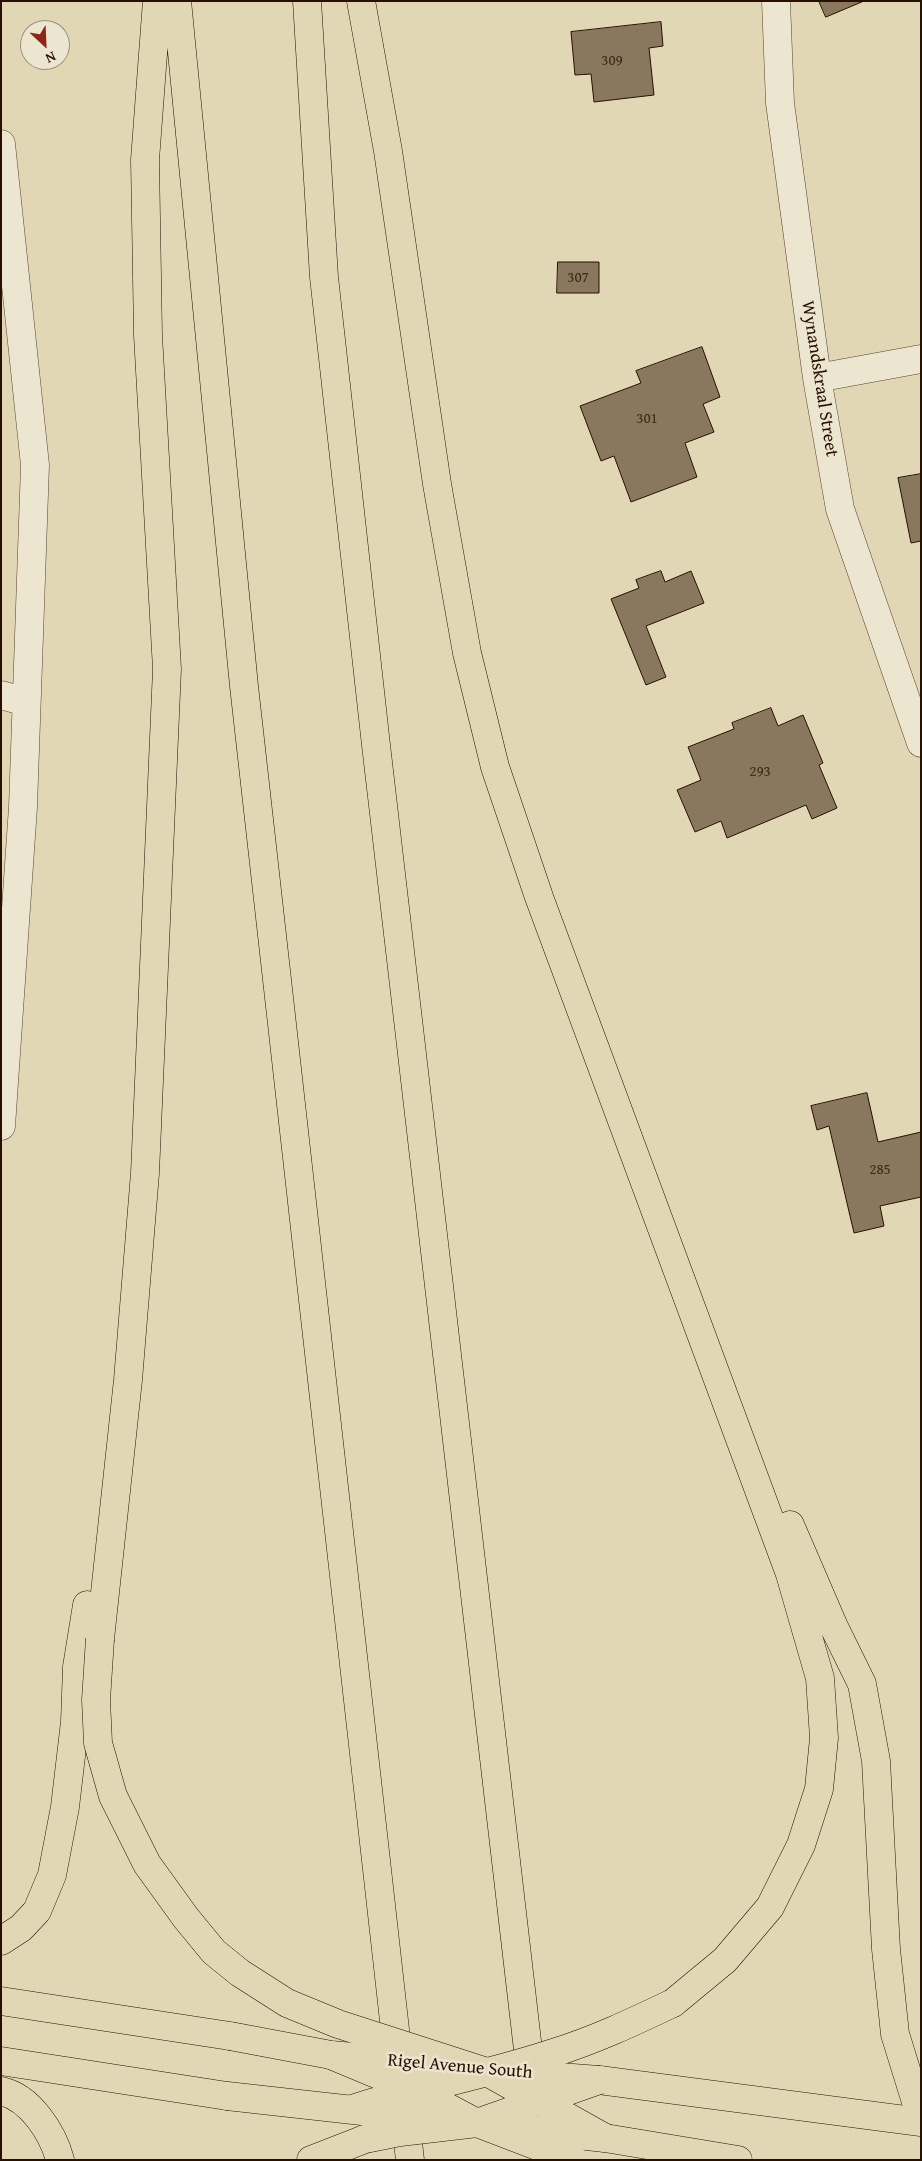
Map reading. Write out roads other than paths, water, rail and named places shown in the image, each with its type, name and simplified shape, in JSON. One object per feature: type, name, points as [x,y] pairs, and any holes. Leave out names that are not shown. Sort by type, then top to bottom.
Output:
[{"type":"main road","points":[[157,1],[145,160],[148,335],[167,669],[145,1173],[128,1380],[100,1639],[96,1700],[98,1743],[112,1796],[147,1864],[186,1918],[214,1952],[254,1982],[287,2003],[308,2013],[487,2072],[605,2138]]},
{"type":"main road","points":[[177,1],[244,686],[410,2160]]},
{"type":"main road","points":[[307,1],[326,287],[380,784],[541,2160]]},
{"type":"main road","points":[[352,2110],[415,2090],[553,2054],[616,2031],[672,2003],[726,1960],[770,1906],[801,1845],[819,1788],[824,1738],[820,1678],[790,1574],[538,897],[495,767],[469,663],[437,484],[388,151],[361,1]]},
{"type":"main road","points":[[660,1226],[834,1627],[862,1684],[876,1761],[886,1949],[893,2017],[906,2074],[918,2103],[921,2120]]},
{"type":"main road","points":[[1,1941],[21,1928],[37,1912],[52,1875],[65,1807],[75,1722],[77,1667],[128,1380]]},
{"type":"main road","name":"Rigel Avenue South","points":[[1,2001],[230,2036],[331,2055],[487,2072],[599,2080],[733,2099],[921,2120]]},
{"type":"main road","points":[[331,2055],[415,2090],[477,2123],[574,2160]]},
{"type":"main road","points":[[1,2061],[227,2096],[605,2138],[738,2160]]},
{"type":"main road","points":[[310,2160],[365,2139],[400,2132],[477,2123],[599,2080]]},
{"type":"main road","points":[[1,2091],[26,2105],[41,2122],[55,2143],[60,2160]]},
{"type":"street","name":"Wynandskraal Street","points":[[776,1],[780,103],[817,378],[840,509],[921,743]]},
{"type":"street","points":[[1,144],[6,228],[35,465],[14,699],[23,807],[1,1126]]},
{"type":"street","points":[[817,378],[921,359]]}]
